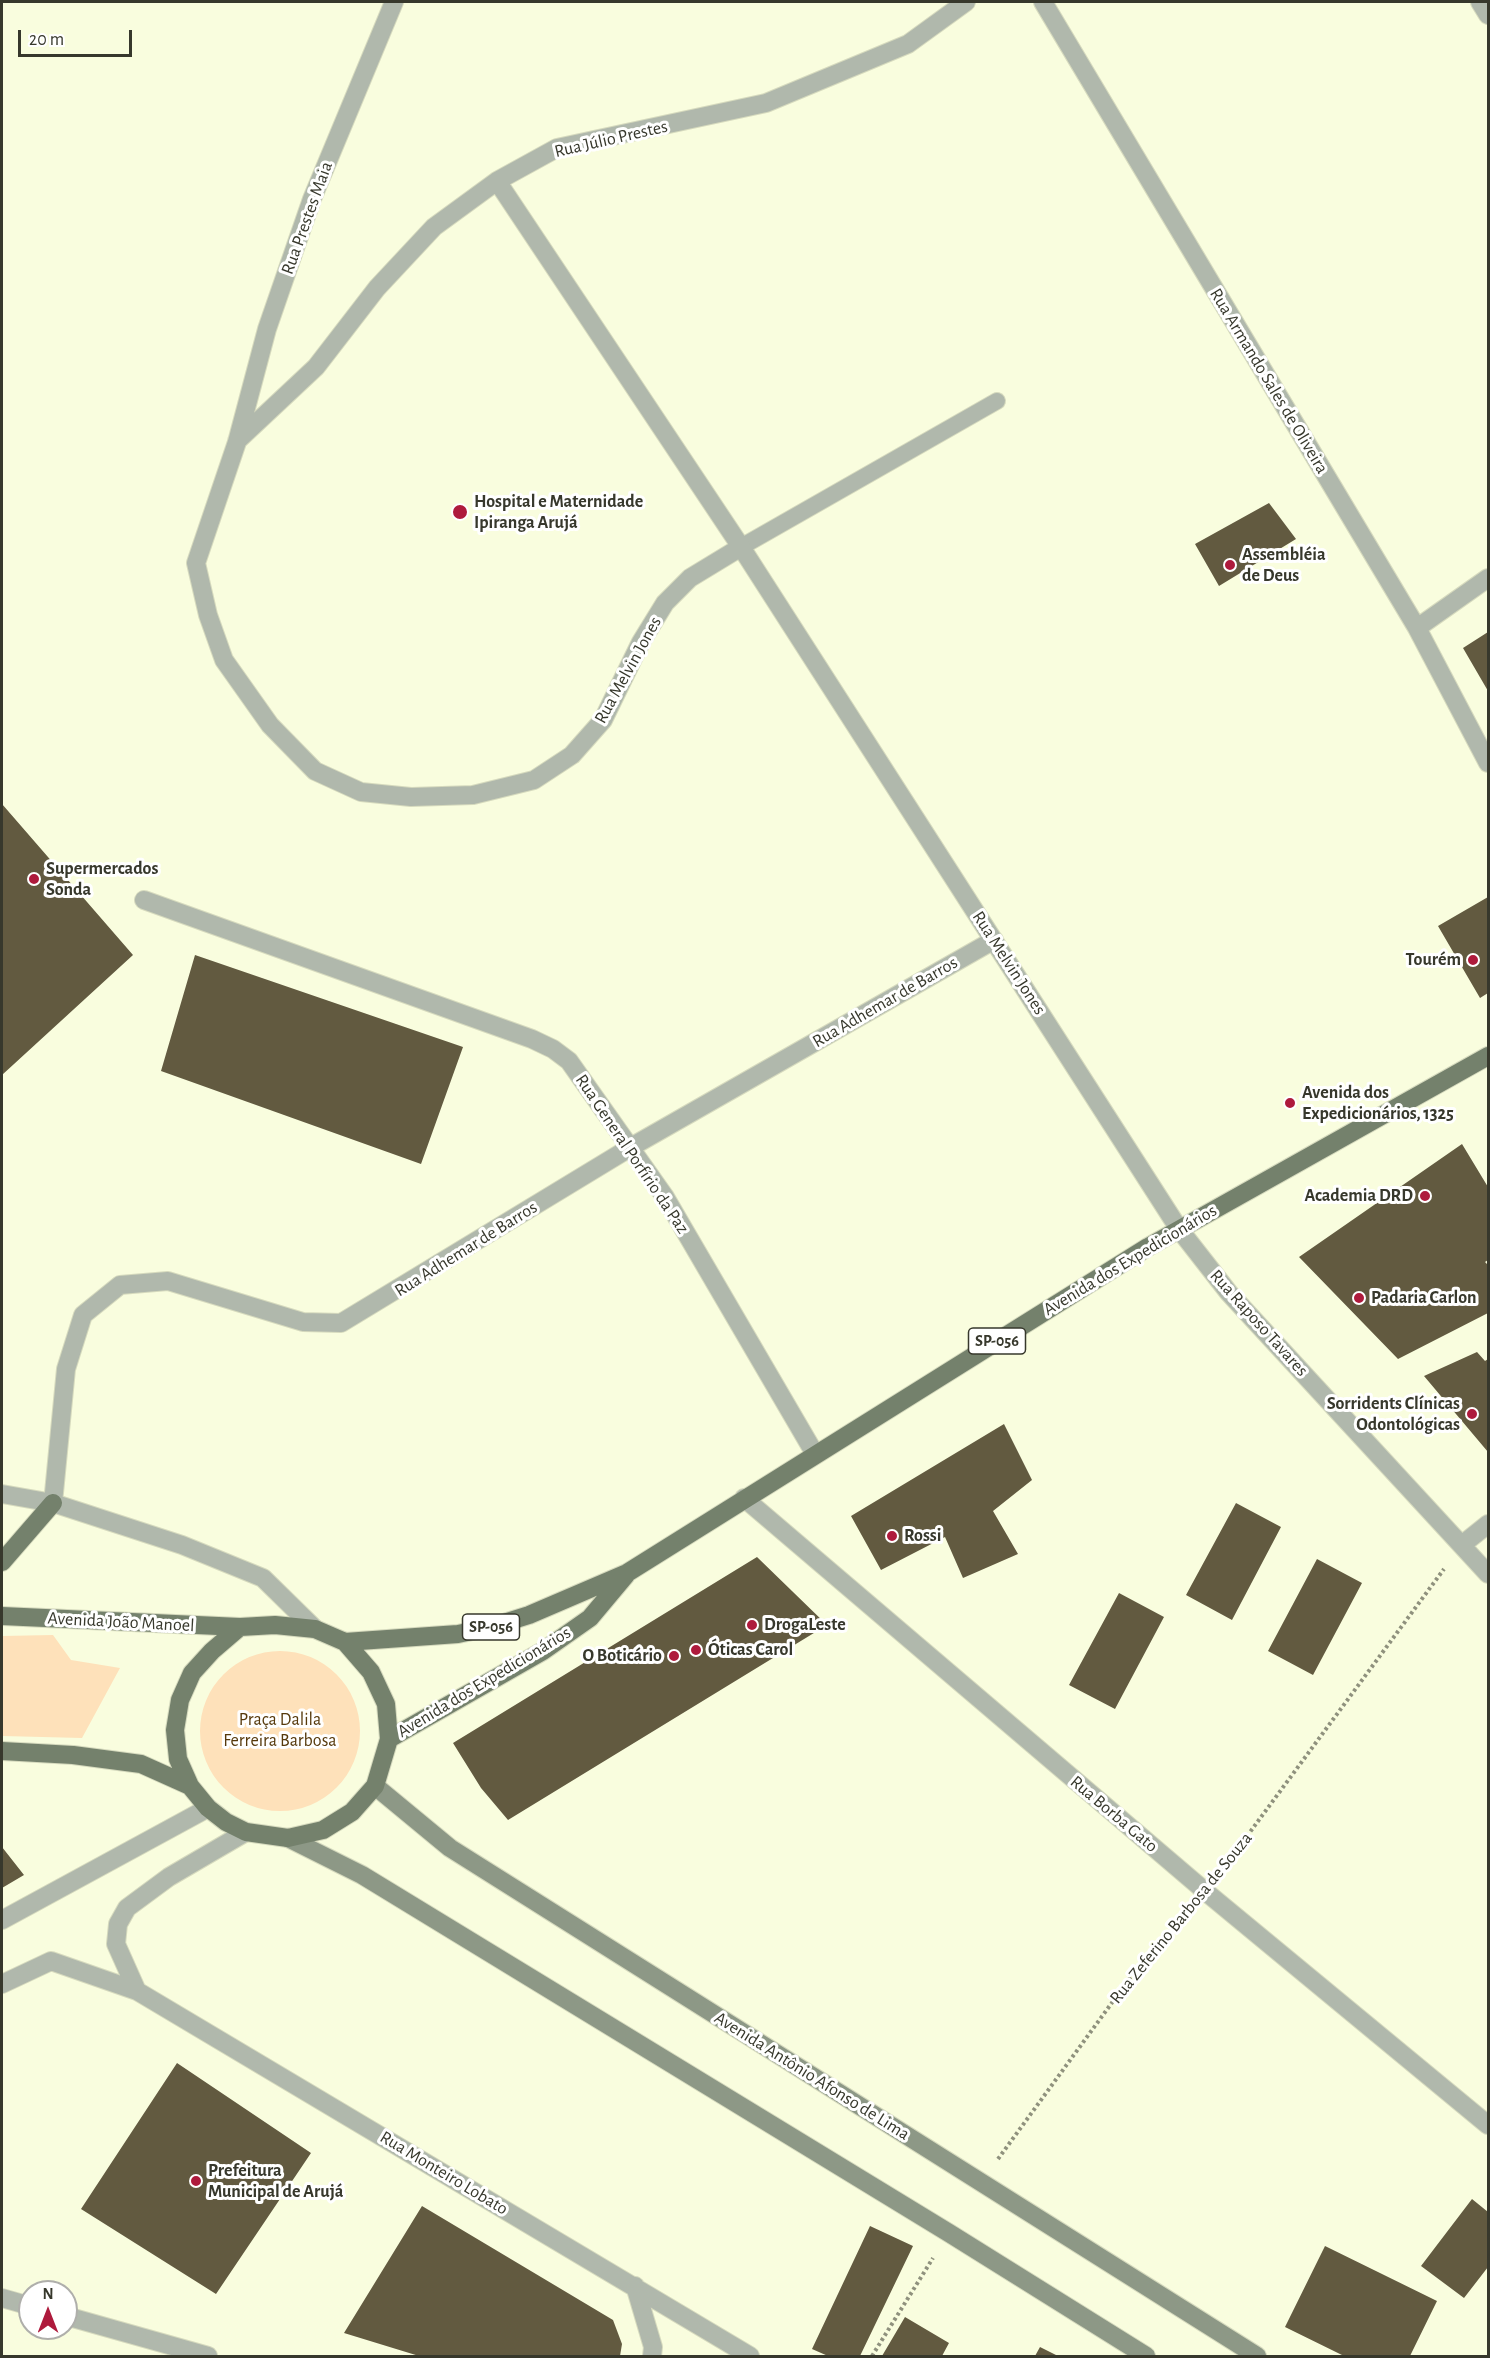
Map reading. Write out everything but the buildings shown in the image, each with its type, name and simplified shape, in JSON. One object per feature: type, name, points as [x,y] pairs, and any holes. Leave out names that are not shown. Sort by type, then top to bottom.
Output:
[{"type":"main road","name":"Avenida dos Expedicionários","points":[[345,1642],[458,1634],[492,1627],[529,1615],[627,1573],[1179,1229],[1488,1056]]},
{"type":"main road","points":[[2,1562],[53,1503]]},
{"type":"main road","name":"Avenida dos Expedicionários","points":[[389,1739],[543,1651],[590,1618],[627,1573]]},
{"type":"main road","name":"Avenida João Manoel","points":[[2,1616],[240,1627]]},
{"type":"main road","name":"SP-056","points":[[240,1627],[275,1625],[315,1629],[345,1642],[371,1671],[386,1704],[389,1739],[375,1786],[352,1812],[323,1830],[288,1838]]},
{"type":"main road","points":[[207,1808],[190,1786],[178,1759],[175,1730],[180,1700],[192,1673],[212,1651],[240,1627]]},
{"type":"main road","points":[[2,1751],[72,1755],[141,1764],[190,1786]]},
{"type":"main road","name":"Avenida Antônio Afonso de Lima","points":[[375,1786],[450,1848],[1257,2356]]},
{"type":"main road","name":"SP-056","points":[[207,1808],[226,1822],[246,1832],[288,1838],[362,1875],[949,2233],[1146,2356]]},
{"type":"street","name":"Rua Prestes Maia","points":[[237,442],[267,329],[312,199],[394,2]]},
{"type":"street","name":"Rua Júlio Prestes","points":[[237,442],[316,367],[377,288],[434,227],[497,181],[557,148],[766,103],[908,44],[966,2]]},
{"type":"street","name":"Rua Armando Sales de Oliveira","points":[[1043,2],[1417,628],[1488,763]]},
{"type":"street","points":[[1480,2],[1488,15]]},
{"type":"street","name":"Rua Melvin Jones","points":[[497,181],[741,547],[1179,1229]]},
{"type":"street","name":"Rua Melvin Jones","points":[[237,442],[196,562],[207,615],[224,660],[270,725],[315,771],[361,792],[411,797],[473,795],[534,780],[572,755],[603,720],[641,642],[665,603],[690,578],[741,547]]},
{"type":"street","points":[[1417,628],[1488,578]]},
{"type":"street","name":"Rua General Porfírio da Paz","points":[[144,900],[553,1049],[569,1061],[665,1197],[815,1454]]},
{"type":"street","name":"Rua Adhemar de Barros","points":[[53,1503],[66,1369],[83,1315],[120,1285],[168,1281],[303,1322],[341,1323],[631,1147],[994,940]]},
{"type":"street","name":"Rua Raposo Tavares","points":[[1179,1229],[1229,1293],[1463,1544],[1488,1574]]},
{"type":"street","points":[[2,1494],[53,1503],[182,1545],[263,1578],[315,1629]]},
{"type":"street","name":"Rua Borba Gato","points":[[744,1498],[1206,1892],[1488,2125]]},
{"type":"street","points":[[1463,1544],[1488,1524]]},
{"type":"street","points":[[2,1920],[207,1808]]},
{"type":"street","points":[[137,1991],[116,1944],[118,1924],[127,1908],[169,1877],[246,1832]]},
{"type":"street","name":"Rua Monteiro Lobato","points":[[2,1984],[51,1961],[137,1991],[750,2356]]},
{"type":"street","points":[[635,2286],[653,2347],[652,2356]]},
{"type":"street","points":[[2,2298],[18,2303]]},
{"type":"street","points":[[78,2319],[208,2356]]},
{"type":"lane","points":[[741,547],[997,401]]},
{"type":"path","name":"Rua Zeferino Barbosa de Souza","points":[[981,2182],[1146,1956],[1206,1892],[1463,1544]]},
{"type":"path","points":[[872,2356],[949,2233]]},
{"type":"green space","points":[[53,1635],[71,1660],[120,1668],[82,1738],[2,1736],[2,1636]]},
{"type":"green space","name":"Praça Dalila Ferreira Barbosa","points":[[280,1651],[310,1658],[324,1665],[336,1675],[346,1687],[353,1701],[360,1731],[353,1761],[346,1775],[336,1787],[324,1797],[310,1804],[280,1811],[250,1804],[236,1797],[224,1787],[214,1775],[207,1761],[200,1731],[207,1701],[214,1687],[224,1675],[236,1665],[250,1658]]},
{"type":"place","name":"Hospital e Maternidade Ipiranga Arujá","points":[[460,512]]},
{"type":"place","name":"Assembléia de Deus","points":[[1230,565]]},
{"type":"place","name":"Supermercados Sonda","points":[[34,879]]},
{"type":"place","name":"Tourém","points":[[1473,960]]},
{"type":"place","name":"Avenida dos Expedicionários, 1325","points":[[1290,1103]]},
{"type":"place","name":"Academia DRD","points":[[1425,1196]]},
{"type":"place","name":"Padaria Carlon","points":[[1359,1298]]},
{"type":"place","name":"Sorridents Clínicas Odontológicas","points":[[1472,1414]]},
{"type":"place","name":"Rossi","points":[[892,1536]]},
{"type":"place","name":"DrogaLeste","points":[[752,1625]]},
{"type":"place","name":"Óticas Carol","points":[[696,1650]]},
{"type":"place","name":"O Boticário","points":[[674,1656]]},
{"type":"place","name":"Prefeitura Municipal de Arujá","points":[[196,2181]]}]
